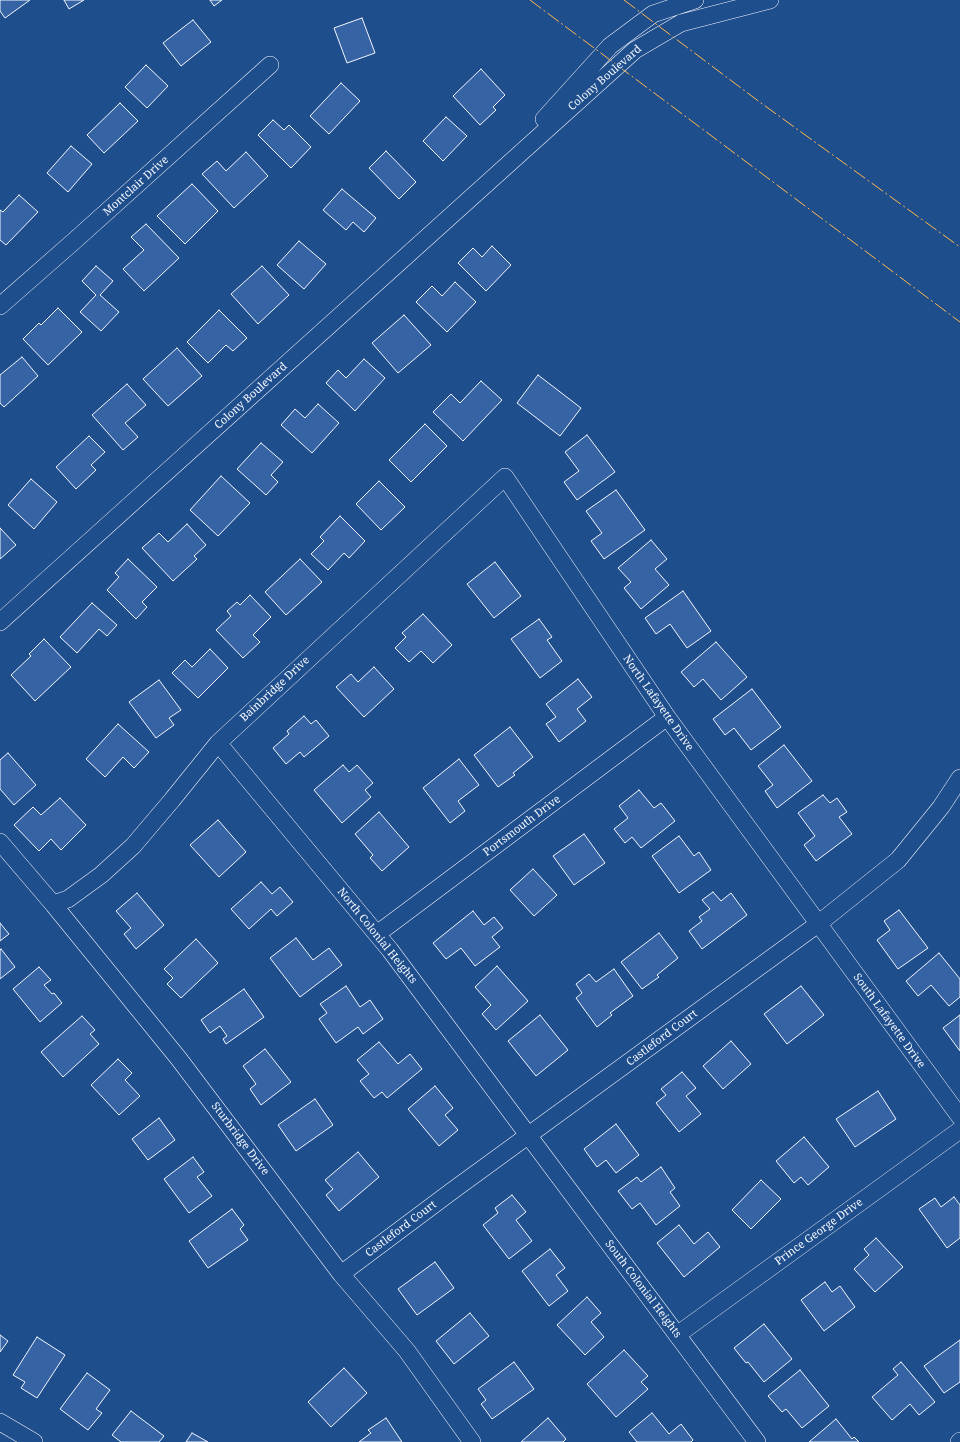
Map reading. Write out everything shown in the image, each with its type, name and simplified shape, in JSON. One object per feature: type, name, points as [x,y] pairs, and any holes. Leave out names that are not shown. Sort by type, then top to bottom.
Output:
[{"type":"street","name":"Colony Boulevard","points":[[502,170],[528,137],[610,46],[653,14],[695,0]]},
{"type":"street","name":"Colony Boulevard","points":[[0,622],[635,50],[681,23],[770,0]]},
{"type":"street","name":"Montclair Drive","points":[[0,306],[270,65]]},
{"type":"street","name":"North Lafayette Drive","points":[[504,477],[667,717],[818,924]]},
{"type":"street","name":"Bainbridge Drive","points":[[53,904],[68,899],[100,875],[133,846],[218,743],[504,477]]},
{"type":"street","name":"Portsmouth Drive","points":[[377,934],[667,717]]},
{"type":"street","name":"North Colonial Heights","points":[[218,743],[390,950],[528,1135]]},
{"type":"street","name":"Castleford Court","points":[[341,1274],[528,1135],[818,924],[898,860],[941,807],[960,778]]},
{"type":"street","name":"Sturbridge Drive","points":[[0,842],[53,904],[179,1059],[341,1274],[407,1351],[472,1442]]},
{"type":"street","name":"South Lafayette Drive","points":[[818,924],[960,1118]]},
{"type":"street","name":"Prince George Drive","points":[[677,1335],[960,1130]]},
{"type":"street","name":"South Colonial Heights","points":[[528,1135],[757,1442]]},
{"type":"street","points":[[0,1422],[34,1442]]},
{"type":"building","points":[[0,0],[30,0],[5,18],[0,11]]},
{"type":"building","points":[[64,0],[84,0],[69,9]]},
{"type":"building","points":[[210,0],[222,0],[214,6]]},
{"type":"building","points":[[362,18],[375,53],[347,63],[334,28]]},
{"type":"building","points":[[193,20],[211,42],[181,66],[163,43]]},
{"type":"building","points":[[146,65],[168,86],[147,108],[125,87]]},
{"type":"building","points":[[481,69],[505,95],[493,107],[496,110],[480,125],[453,96]]},
{"type":"building","points":[[341,83],[360,101],[329,134],[310,116]]},
{"type":"building","points":[[120,103],[138,121],[104,153],[87,135]]},
{"type":"building","points":[[446,117],[467,136],[443,161],[423,141]]},
{"type":"building","points":[[273,120],[284,130],[289,125],[311,147],[291,168],[258,135]]},
{"type":"building","points":[[71,146],[92,164],[68,192],[47,173]]},
{"type":"building","points":[[386,151],[416,182],[399,199],[369,168]]},
{"type":"building","points":[[246,152],[268,176],[234,208],[202,174],[217,161],[226,171]]},
{"type":"building","points":[[192,184],[218,211],[185,244],[157,216]]},
{"type":"building","points":[[342,189],[376,218],[364,232],[353,222],[346,230],[323,210]]},
{"type":"building","points":[[19,195],[38,212],[6,245],[0,240],[0,210],[3,212]]},
{"type":"building","points":[[146,224],[179,258],[144,291],[123,269],[144,250],[131,237]]},
{"type":"building","points":[[299,241],[326,264],[304,289],[277,265]]},
{"type":"building","points":[[492,246],[511,265],[486,291],[458,263],[473,248],[482,257]]},
{"type":"building","points":[[96,266],[113,281],[100,295],[119,312],[101,331],[80,312],[96,295],[82,281]]},
{"type":"building","points":[[262,266],[289,295],[258,324],[231,294]]},
{"type":"building","points":[[455,282],[476,302],[447,332],[416,302],[432,286],[442,296]]},
{"type":"building","points":[[58,308],[82,332],[48,365],[23,339],[39,323],[41,325]]},
{"type":"building","points":[[219,310],[247,338],[233,351],[226,345],[208,363],[187,342]]},
{"type":"building","points":[[404,315],[431,345],[398,373],[372,343]]},
{"type":"building","points":[[177,348],[202,376],[168,406],[143,379]]},
{"type":"building","points":[[22,357],[38,376],[4,407],[0,403],[0,375]]},
{"type":"building","points":[[364,359],[385,378],[355,411],[326,383],[338,370],[346,378]]},
{"type":"building","points":[[538,375],[581,408],[560,436],[517,403]]},
{"type":"building","points":[[481,381],[502,400],[463,441],[433,412],[451,394],[460,403]]},
{"type":"building","points":[[127,384],[146,405],[125,423],[138,437],[123,450],[92,415]]},
{"type":"building","points":[[318,404],[339,423],[312,453],[281,425],[295,409],[305,418]]},
{"type":"building","points":[[425,424],[447,446],[411,482],[389,460]]},
{"type":"building","points":[[587,435],[615,472],[577,500],[564,482],[579,471],[565,452]]},
{"type":"building","points":[[89,436],[105,452],[91,465],[96,470],[76,489],[56,467]]},
{"type":"building","points":[[261,443],[283,462],[271,475],[278,482],[266,495],[237,469]]},
{"type":"building","points":[[221,476],[250,503],[218,536],[190,510]]},
{"type":"building","points":[[31,479],[57,502],[34,529],[8,505]]},
{"type":"building","points":[[379,481],[405,507],[381,530],[356,504]]},
{"type":"building","points":[[616,490],[645,530],[604,559],[591,541],[602,533],[586,511]]},
{"type":"building","points":[[340,516],[365,541],[349,558],[344,553],[328,570],[311,554],[324,541],[320,537]]},
{"type":"building","points":[[187,524],[206,545],[194,556],[197,559],[173,581],[142,548],[159,533],[168,542]]},
{"type":"building","points":[[0,528],[16,545],[0,559]]},
{"type":"building","points":[[651,540],[667,559],[655,569],[669,585],[641,609],[624,588],[631,582],[618,568]]},
{"type":"building","points":[[128,559],[157,587],[142,602],[147,607],[136,619],[107,590],[119,577],[115,573]]},
{"type":"building","points":[[300,559],[322,582],[286,615],[265,592]]},
{"type":"building","points":[[495,562],[521,596],[494,618],[467,584]]},
{"type":"building","points":[[683,591],[711,631],[687,648],[670,624],[656,634],[645,618]]},
{"type":"building","points":[[250,595],[271,617],[253,635],[260,642],[243,658],[216,630],[231,616],[227,611],[237,602],[240,605]]},
{"type":"building","points":[[92,603],[117,625],[107,636],[99,629],[77,653],[60,637]]},
{"type":"building","points":[[423,614],[452,645],[433,663],[421,651],[409,662],[395,648],[406,637],[402,633]]},
{"type":"building","points":[[539,619],[552,637],[547,640],[562,661],[540,678],[511,639]]},
{"type":"building","points":[[44,639],[71,667],[35,701],[11,675],[31,656],[29,654]]},
{"type":"building","points":[[716,642],[747,677],[721,700],[703,679],[694,687],[681,672]]},
{"type":"building","points":[[210,649],[228,668],[198,698],[172,673],[185,660],[192,667]]},
{"type":"building","points":[[374,667],[394,689],[364,717],[336,687],[351,674],[358,682]]},
{"type":"building","points":[[578,679],[592,697],[577,709],[586,721],[559,742],[546,724],[556,717],[546,704]]},
{"type":"building","points":[[159,680],[181,710],[169,718],[174,725],[156,738],[129,702]]},
{"type":"building","points":[[752,689],[781,727],[751,750],[734,728],[725,735],[713,719]]},
{"type":"building","points":[[304,716],[311,724],[316,720],[329,736],[304,757],[300,752],[286,764],[273,748],[289,734],[287,731]]},
{"type":"building","points":[[118,724],[149,752],[134,768],[123,757],[105,777],[86,759]]},
{"type":"building","points":[[510,727],[533,757],[513,773],[515,775],[498,787],[474,755]]},
{"type":"building","points":[[784,745],[812,781],[777,808],[765,791],[773,785],[758,766]]},
{"type":"building","points":[[8,753],[36,785],[14,805],[0,789],[0,760]]},
{"type":"building","points":[[459,759],[479,785],[458,801],[465,811],[450,823],[423,788]]},
{"type":"building","points":[[343,765],[349,772],[357,765],[373,783],[365,790],[371,797],[342,823],[314,790]]},
{"type":"building","points":[[639,790],[654,808],[661,803],[675,821],[641,848],[632,837],[625,843],[614,829],[628,818],[619,806]]},
{"type":"building","points":[[823,795],[830,803],[837,798],[847,812],[839,817],[852,834],[816,861],[804,845],[815,836],[798,813]]},
{"type":"building","points":[[60,798],[86,825],[61,850],[51,839],[39,851],[14,825],[33,807],[41,815]]},
{"type":"building","points":[[379,812],[409,847],[382,871],[370,858],[373,855],[355,834]]},
{"type":"building","points":[[218,820],[246,852],[219,877],[190,845]]},
{"type":"building","points":[[584,834],[605,863],[574,885],[553,856]]},
{"type":"building","points":[[679,836],[694,856],[699,852],[711,870],[679,893],[652,856]]},
{"type":"building","points":[[533,869],[557,895],[534,916],[510,890]]},
{"type":"building","points":[[261,882],[272,894],[280,887],[293,902],[277,916],[271,909],[249,929],[231,909]]},
{"type":"building","points":[[713,892],[721,901],[731,893],[747,915],[702,949],[689,931],[702,921],[699,917],[710,909],[702,900]]},
{"type":"building","points":[[137,893],[164,925],[136,949],[124,934],[131,928],[116,911]]},
{"type":"building","points":[[899,910],[928,948],[898,969],[877,940],[890,930],[884,921]]},
{"type":"building","points":[[473,911],[484,925],[494,917],[503,928],[492,937],[500,947],[475,966],[461,948],[446,959],[433,943]]},
{"type":"building","points":[[0,923],[9,934],[0,941]]},
{"type":"building","points":[[659,933],[678,958],[657,975],[659,977],[642,989],[621,962]]},
{"type":"building","points":[[296,938],[313,960],[329,948],[342,965],[300,997],[270,958]]},
{"type":"building","points":[[196,939],[218,963],[181,998],[167,984],[173,978],[164,969]]},
{"type":"building","points":[[1,949],[15,967],[0,979],[0,950]]},
{"type":"building","points":[[939,953],[960,979],[960,997],[949,1006],[931,985],[918,996],[906,981]]},
{"type":"building","points":[[497,966],[528,1001],[496,1030],[482,1014],[491,1005],[475,987]]},
{"type":"building","points":[[39,967],[51,980],[44,985],[52,994],[54,993],[62,1003],[40,1022],[13,989]]},
{"type":"building","points":[[614,969],[633,996],[610,1013],[612,1015],[597,1027],[576,998],[582,993],[576,984],[589,974],[596,982]]},
{"type":"building","points":[[346,986],[360,1007],[370,1000],[383,1019],[363,1034],[358,1027],[336,1043],[319,1019],[327,1013],[320,1004]]},
{"type":"building","points":[[801,986],[824,1015],[787,1044],[764,1014]]},
{"type":"building","points":[[244,989],[264,1017],[226,1044],[223,1039],[227,1036],[220,1026],[210,1033],[201,1020]]},
{"type":"building","points":[[540,1015],[568,1050],[536,1076],[508,1041]]},
{"type":"building","points":[[960,1015],[960,1051],[943,1028]]},
{"type":"building","points":[[82,1016],[95,1030],[90,1034],[99,1044],[63,1077],[41,1052]]},
{"type":"building","points":[[731,1041],[751,1064],[723,1089],[703,1066]]},
{"type":"building","points":[[379,1042],[398,1064],[410,1054],[422,1069],[387,1098],[382,1092],[374,1098],[360,1081],[369,1074],[357,1060]]},
{"type":"building","points":[[265,1049],[291,1082],[261,1105],[250,1089],[256,1084],[243,1066]]},
{"type":"building","points":[[118,1059],[132,1073],[125,1080],[140,1096],[119,1115],[91,1085]]},
{"type":"building","points":[[682,1072],[696,1088],[686,1096],[701,1114],[679,1132],[656,1103],[666,1095],[661,1089]]},
{"type":"building","points":[[435,1086],[453,1108],[445,1115],[458,1130],[439,1146],[408,1109]]},
{"type":"building","points":[[878,1091],[896,1119],[855,1147],[836,1119]]},
{"type":"building","points":[[315,1099],[333,1125],[296,1151],[278,1125]]},
{"type":"building","points":[[159,1118],[175,1140],[148,1160],[132,1139]]},
{"type":"building","points":[[616,1124],[639,1155],[616,1173],[606,1160],[597,1167],[584,1149]]},
{"type":"building","points":[[804,1137],[829,1167],[808,1185],[801,1177],[794,1183],[776,1161]]},
{"type":"building","points":[[358,1152],[379,1177],[339,1211],[326,1195],[333,1189],[325,1180]]},
{"type":"building","points":[[193,1157],[204,1172],[197,1177],[212,1196],[189,1213],[164,1179]]},
{"type":"building","points":[[661,1167],[675,1188],[670,1192],[680,1206],[656,1225],[640,1203],[632,1209],[618,1191],[637,1177],[641,1182]]},
{"type":"building","points":[[761,1180],[781,1199],[751,1229],[732,1210]]},
{"type":"building","points":[[512,1195],[526,1212],[516,1220],[532,1241],[509,1259],[483,1225],[498,1213],[495,1208]]},
{"type":"building","points":[[954,1197],[960,1205],[960,1238],[947,1248],[919,1209],[935,1198],[941,1207]]},
{"type":"building","points":[[232,1209],[244,1225],[240,1229],[248,1240],[208,1268],[189,1241]]},
{"type":"building","points":[[679,1225],[694,1244],[708,1232],[720,1247],[684,1277],[657,1243]]},
{"type":"building","points":[[876,1238],[903,1267],[875,1292],[854,1269],[869,1255],[864,1249]]},
{"type":"building","points":[[550,1249],[565,1268],[556,1275],[568,1291],[549,1306],[522,1271]]},
{"type":"building","points":[[435,1262],[454,1288],[417,1315],[398,1289]]},
{"type":"building","points":[[825,1282],[832,1292],[840,1286],[855,1307],[824,1331],[801,1300]]},
{"type":"building","points":[[587,1297],[601,1313],[591,1322],[604,1337],[585,1355],[557,1325]]},
{"type":"building","points":[[470,1313],[489,1336],[454,1364],[436,1341]]},
{"type":"building","points":[[764,1324],[792,1359],[764,1382],[748,1362],[746,1363],[734,1348]]},
{"type":"building","points":[[0,1335],[8,1341],[0,1352]]},
{"type":"building","points":[[37,1337],[65,1355],[37,1398],[21,1388],[25,1382],[13,1375]]},
{"type":"building","points":[[960,1340],[960,1382],[944,1393],[924,1366]]},
{"type":"building","points":[[624,1350],[648,1376],[641,1382],[648,1389],[616,1417],[587,1384]]},
{"type":"building","points":[[514,1362],[534,1389],[492,1419],[481,1404],[486,1400],[478,1389]]},
{"type":"building","points":[[901,1362],[935,1402],[919,1415],[910,1404],[892,1420],[872,1397],[898,1375],[893,1369]]},
{"type":"building","points":[[344,1368],[367,1393],[331,1427],[308,1402]]},
{"type":"building","points":[[800,1370],[829,1406],[802,1428],[786,1409],[782,1412],[768,1396]]},
{"type":"building","points":[[87,1373],[110,1390],[96,1409],[102,1413],[88,1430],[60,1409]]},
{"type":"building","points":[[131,1411],[164,1436],[159,1442],[121,1442],[112,1435]]},
{"type":"building","points":[[652,1413],[669,1434],[681,1424],[693,1440],[691,1442],[637,1442],[629,1432]]},
{"type":"building","points":[[386,1418],[402,1442],[359,1442],[371,1433],[368,1430]]},
{"type":"building","points":[[548,1418],[566,1439],[563,1442],[521,1442]]},
{"type":"building","points":[[836,1419],[852,1439],[854,1437],[859,1442],[809,1442]]},
{"type":"building","points":[[192,1433],[208,1442],[186,1442]]},
{"type":"power","points":[[530,0],[960,322]]},
{"type":"power","points":[[624,0],[761,103],[960,247]]}]
